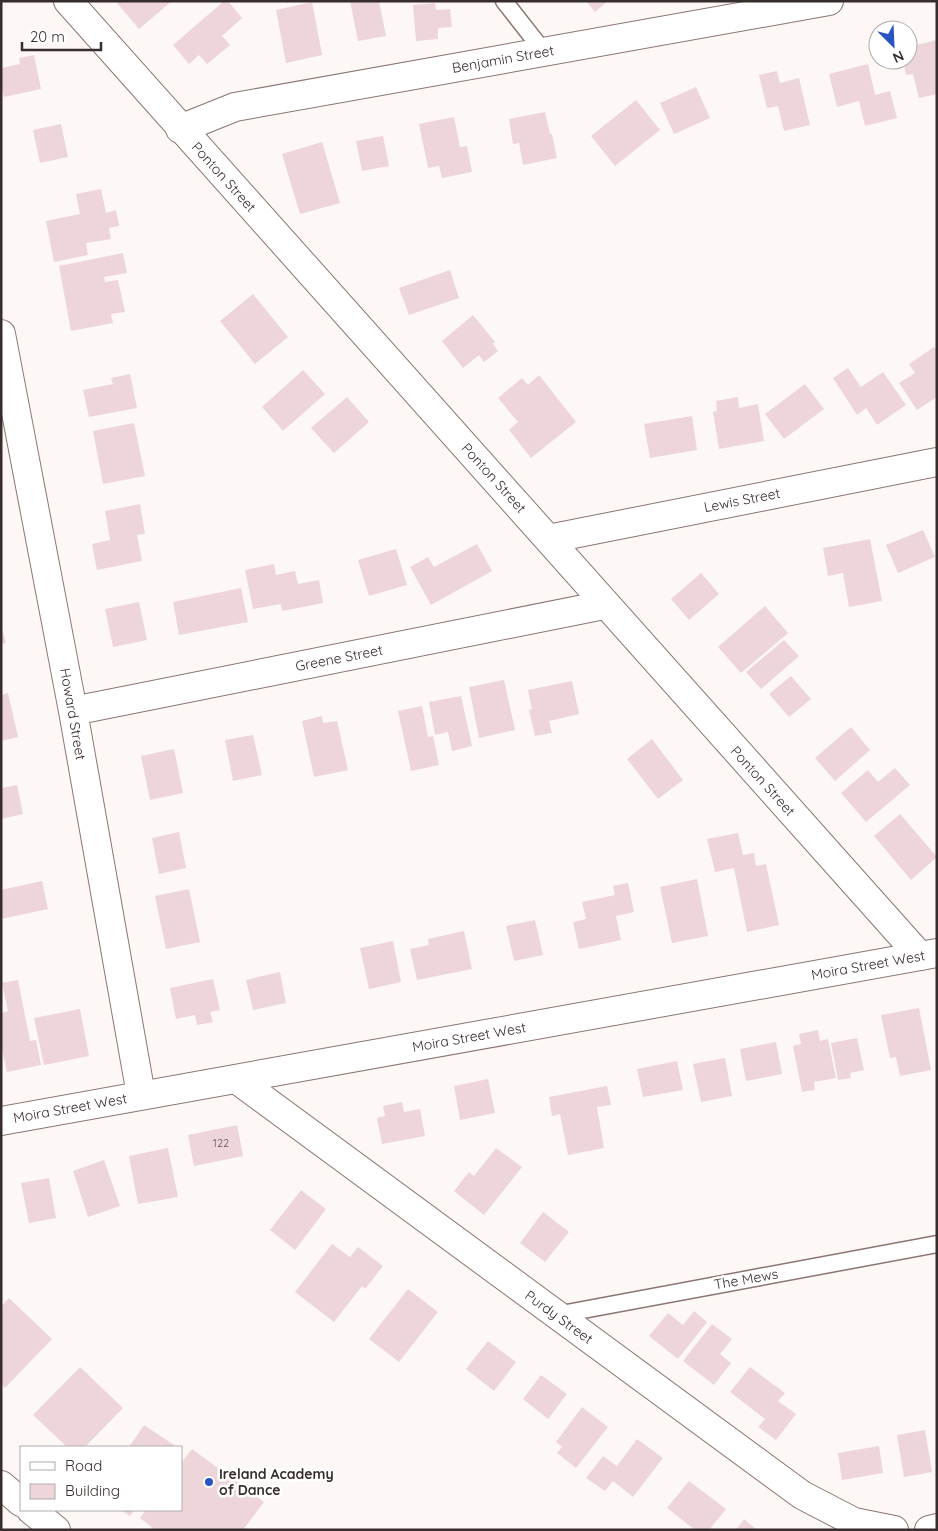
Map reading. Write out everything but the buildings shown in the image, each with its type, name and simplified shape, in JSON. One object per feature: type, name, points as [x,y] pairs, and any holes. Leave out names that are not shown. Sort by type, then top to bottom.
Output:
[{"type":"street","name":"Ponton Street","points":[[68,1],[604,604],[928,955]]},
{"type":"street","name":"Benjamin Street","points":[[180,129],[235,106],[829,1]]},
{"type":"street","name":"Howard Street","points":[[1,334],[73,711],[142,1096]]},
{"type":"street","name":"Lewis Street","points":[[548,539],[937,462]]},
{"type":"street","name":"Greene Street","points":[[73,711],[604,604]]},
{"type":"street","name":"Moira Street West","points":[[1,1120],[928,955]]},
{"type":"street","name":"Purdy Street","points":[[236,1078],[802,1495],[854,1522],[894,1530]]},
{"type":"street","points":[[1,1486],[20,1501]]},
{"type":"street","points":[[32,1511],[56,1530]]},
{"type":"street","points":[[929,1530],[937,1528]]},
{"type":"lane","points":[[504,1],[544,52]]},
{"type":"lane","name":"The Mews","points":[[556,1314],[937,1244]]},
{"type":"place","name":"Ireland Academy of Dance","points":[[209,1482]]}]
